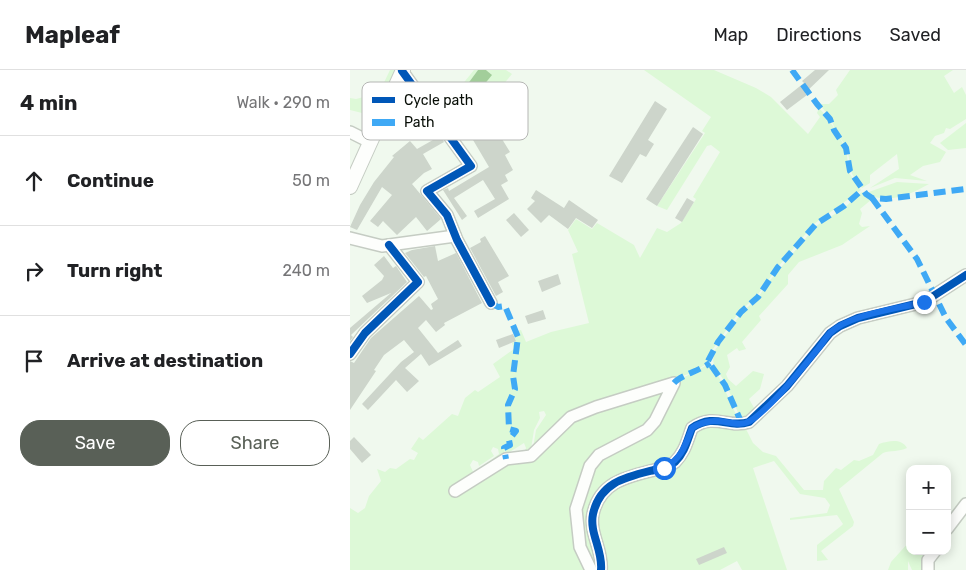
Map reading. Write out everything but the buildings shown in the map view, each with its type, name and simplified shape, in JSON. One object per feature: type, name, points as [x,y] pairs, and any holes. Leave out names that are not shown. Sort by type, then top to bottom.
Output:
[{"type":"main road","points":[[350,187],[370,142]]},
{"type":"street","points":[[402,71],[410,82]]},
{"type":"street","points":[[362,140],[370,142]]},
{"type":"street","points":[[452,140],[471,166],[427,191],[447,216],[455,236],[491,303]]},
{"type":"street","points":[[350,238],[389,246],[455,236]]},
{"type":"street","points":[[350,354],[365,333],[418,282],[389,246]]},
{"type":"street","points":[[601,570],[601,555],[592,526],[596,506],[606,488],[622,478],[664,468],[674,462],[686,447],[692,428],[699,423],[716,420],[742,424],[749,422],[787,386],[830,333],[840,326],[858,318],[924,302],[966,275]]},
{"type":"street","points":[[455,491],[506,459],[531,456],[572,417],[596,407],[674,383],[655,421],[647,430],[598,455],[590,466],[576,509],[577,535],[580,547],[591,570]]},
{"type":"street","points":[[951,524],[966,504]]},
{"type":"street","points":[[928,570],[928,560],[932,555]]},
{"type":"shaded area","points":[[390,70],[398,70],[393,82],[384,82]]},
{"type":"shaded area","points":[[474,70],[478,70],[469,82],[464,82]]},
{"type":"shaded area","points":[[478,70],[486,70],[492,75],[486,82],[469,82]]},
{"type":"shaded area","points":[[486,70],[506,70],[512,74],[505,82],[477,82],[491,74]]},
{"type":"shaded area","points":[[644,70],[714,70],[756,88],[771,97],[808,134],[820,117],[817,113],[819,108],[840,137],[846,150],[849,172],[861,190],[814,224],[756,297],[739,312],[713,349],[707,359],[708,363],[692,373],[678,377],[675,382],[668,385],[596,406],[571,416],[532,454],[536,430],[546,415],[544,411],[539,412],[540,418],[534,430],[530,455],[526,457],[512,456],[515,452],[524,453],[526,448],[524,443],[505,455],[504,450],[504,456],[481,473],[479,469],[499,454],[498,449],[493,447],[491,451],[494,456],[479,466],[478,462],[473,460],[470,465],[475,476],[454,489],[455,492],[506,460],[532,457],[572,418],[597,408],[671,386],[656,415],[644,431],[602,452],[588,466],[577,503],[576,525],[580,547],[590,570],[350,570],[350,508],[358,513],[365,508],[369,496],[381,481],[377,469],[385,472],[390,468],[396,469],[410,459],[414,460],[418,453],[411,449],[419,437],[423,440],[452,414],[458,416],[465,398],[475,390],[478,392],[500,377],[493,364],[514,349],[512,343],[516,341],[513,332],[521,330],[526,342],[551,332],[589,323],[572,254],[578,252],[568,230],[576,219],[592,229],[597,223],[634,245],[640,258],[657,228],[667,232],[681,223],[696,199],[693,197],[720,152],[711,145],[707,146],[667,210],[657,206],[705,133],[702,131],[711,117]]},
{"type":"shaded area","points":[[850,70],[953,70],[944,76],[954,93],[962,87],[966,95],[966,119],[950,129],[946,128],[944,133],[935,136],[930,143],[946,152],[940,162],[923,166],[910,175],[927,181],[895,178],[870,188],[899,169],[897,154],[870,175],[870,183],[862,188],[852,174],[847,148],[835,130],[831,118],[819,104],[829,104],[838,95],[836,90]]},
{"type":"shaded area","points":[[362,97],[362,113],[350,110],[350,98]]},
{"type":"shaded area","points":[[966,123],[966,148],[948,150],[940,143]]},
{"type":"shaded area","points":[[897,182],[929,184],[906,195],[890,199],[874,197],[866,193]]},
{"type":"shaded area","points":[[862,192],[871,200],[860,209],[862,213],[859,224],[862,227],[870,226],[842,245],[799,262],[788,275],[788,284],[759,316],[761,320],[742,342],[746,349],[739,351],[737,348],[727,355],[730,367],[726,374],[728,379],[736,386],[753,371],[764,374],[760,389],[749,399],[757,413],[742,422],[726,384],[714,365],[715,350],[742,312],[758,298],[766,285],[816,226],[844,208]]},
{"type":"shaded area","points":[[709,364],[719,377],[739,421],[704,418],[677,456],[632,474],[592,508],[601,564],[593,570],[581,546],[578,509],[591,466],[640,436],[677,381]]},
{"type":"shaded area","points":[[700,424],[744,425],[753,443],[763,452],[776,456],[804,490],[823,490],[824,481],[836,468],[841,470],[854,460],[859,461],[873,455],[879,444],[891,441],[898,442],[907,448],[883,453],[839,489],[854,522],[853,526],[821,551],[828,560],[817,561],[817,545],[843,524],[837,515],[790,520],[790,518],[827,513],[830,505],[825,498],[800,494],[774,461],[753,468],[787,570],[742,570],[737,561],[720,570],[604,570],[597,532],[597,515],[612,486],[671,467]]},
{"type":"shaded area","points":[[906,545],[906,555],[929,555],[924,570],[912,570],[908,561],[908,570],[888,570],[891,562]]},
{"type":"marked path","points":[[792,70],[830,119],[834,130],[846,148],[850,171],[866,194],[872,198],[886,199],[966,189]]},
{"type":"marked path","points":[[742,424],[725,385],[708,361],[718,342],[741,312],[758,297],[778,267],[816,224],[844,206],[862,190]]},
{"type":"marked path","points":[[872,198],[917,259],[946,318],[966,345]]},
{"type":"marked path","points":[[491,303],[498,307],[505,306],[518,337],[513,376],[515,389],[508,405],[509,429],[516,431],[509,440],[510,445],[504,448],[506,459]]},
{"type":"marked path","points":[[674,383],[710,363]]},
{"type":"cycle path","points":[[402,71],[410,82]]},
{"type":"cycle path","points":[[452,140],[471,166],[427,191],[447,215],[457,240],[491,303]]},
{"type":"cycle path","points":[[350,354],[365,333],[418,282],[389,245]]},
{"type":"cycle path","points":[[601,570],[600,555],[592,521],[596,503],[608,488],[634,475],[673,464],[683,450],[692,428],[700,423],[708,421],[734,424],[749,422],[787,386],[830,333],[840,326],[858,318],[924,302],[966,275]]},
{"type":"route","points":[[664,468],[674,462],[680,455],[686,447],[692,428],[699,423],[716,420],[742,424],[754,418],[787,386],[830,333],[840,326],[858,318],[924,302]]}]
